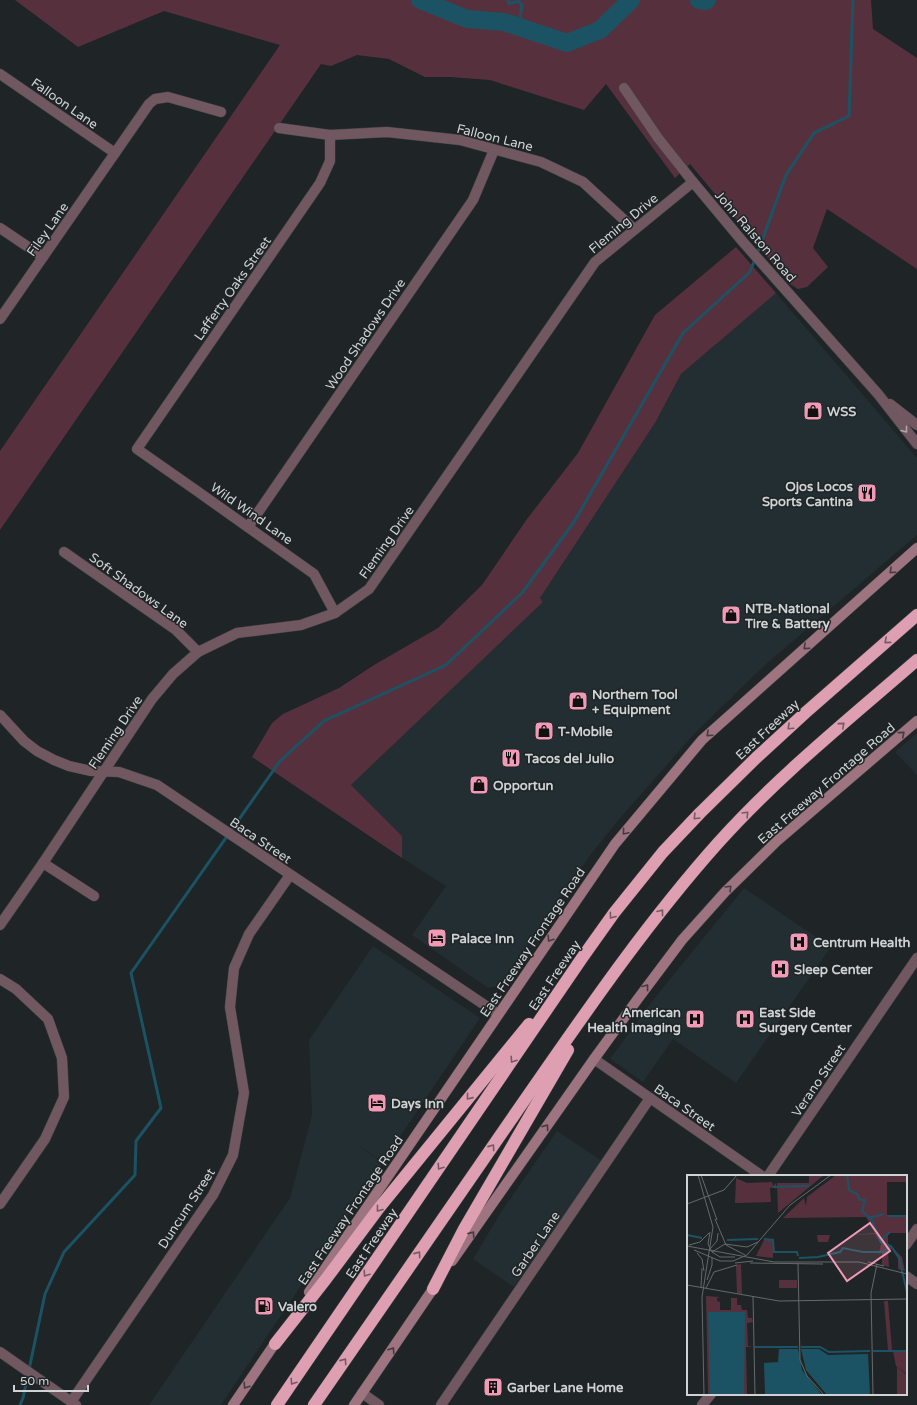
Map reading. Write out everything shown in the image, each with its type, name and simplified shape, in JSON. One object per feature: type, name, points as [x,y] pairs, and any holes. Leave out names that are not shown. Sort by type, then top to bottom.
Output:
[{"type":"highway","name":"East Freeway","points":[[277,1405],[582,958],[614,913],[663,852],[700,813],[799,718],[917,616]]},
{"type":"highway","points":[[314,1405],[545,1070],[630,950],[681,886],[757,803],[809,754],[917,660]]},
{"type":"highway","points":[[275,1344],[379,1208],[582,958]]},
{"type":"highway","points":[[433,1289],[464,1229],[604,988]]},
{"type":"main road","name":"East Freeway Frontage Road","points":[[233,1405],[615,844],[702,740],[917,548]]},
{"type":"main road","name":"East Freeway Frontage Road","points":[[354,1405],[433,1289],[594,1059],[682,940],[725,892],[777,841],[917,721]]},
{"type":"street","name":"Falloon Lane","points":[[0,74],[114,153]]},
{"type":"street","name":"John Ralston Road","points":[[624,88],[658,138],[693,182],[743,242],[878,394],[917,444]]},
{"type":"street","name":"Filey Lane","points":[[0,319],[149,104],[156,99],[168,96],[221,112]]},
{"type":"street","name":"Falloon Lane","points":[[279,128],[330,135],[387,132],[460,140],[541,162],[583,182],[634,229]]},
{"type":"street","name":"Lafferty Oaks Street","points":[[137,450],[320,183],[330,161],[330,135]]},
{"type":"street","name":"Wood Shadows Drive","points":[[248,527],[473,200],[494,150]]},
{"type":"street","name":"Fleming Drive","points":[[0,925],[152,699],[173,674],[198,652],[237,634],[301,625],[336,613],[369,589],[595,262],[693,182]]},
{"type":"street","points":[[0,228],[43,257]]},
{"type":"street","name":"John Ralston Road","points":[[878,394],[917,425]]},
{"type":"street","name":"Wild Wind Lane","points":[[137,450],[314,574],[336,613]]},
{"type":"street","name":"Soft Shadows Lane","points":[[64,552],[176,630],[198,652]]},
{"type":"street","name":"Baca Street","points":[[0,715],[24,741],[54,760],[69,766],[91,771],[119,772],[157,785],[498,1014]]},
{"type":"street","points":[[43,863],[94,896]]},
{"type":"street","name":"Duncum Street","points":[[74,1403],[212,1195],[233,1155],[244,1093],[230,1007],[234,968],[249,934],[290,875]]},
{"type":"street","name":"Verano Street","points":[[769,1175],[917,958]]},
{"type":"street","points":[[0,979],[16,989],[48,1019],[62,1058],[64,1097],[46,1139],[0,1204]]},
{"type":"street","name":"Baca Street","points":[[594,1059],[761,1175]]},
{"type":"street","name":"Garber Lane","points":[[441,1405],[650,1098]]},
{"type":"street","points":[[907,1244],[917,1229]]},
{"type":"street","points":[[907,1277],[917,1284]]},
{"type":"street","points":[[0,1352],[74,1403]]},
{"type":"street","points":[[362,1394],[379,1405]]},
{"type":"street","points":[[702,1405],[710,1395]]},
{"type":"shaded area","points":[[15,0],[871,0],[873,29],[917,58],[917,269],[827,209],[813,248],[828,267],[807,287],[798,289],[790,284],[690,164],[675,178],[606,84],[584,110],[490,80],[425,77],[389,59],[357,55],[331,66],[321,64],[0,530],[0,451],[280,45],[164,11],[78,47]]},
{"type":"shaded area","points":[[736,247],[776,293],[681,374],[655,423],[540,598],[543,602],[351,785],[402,836],[402,858],[252,757],[272,723],[283,714],[339,688],[374,665],[438,628],[482,585],[527,519],[578,453],[655,315]]},
{"type":"shaded area","points":[[776,293],[917,458],[917,535],[765,665],[695,733],[621,817],[592,853],[499,986],[488,988],[412,935],[446,886],[402,858],[402,836],[351,785],[543,602],[540,598],[655,423],[681,374]]},
{"type":"shaded area","points":[[917,733],[917,775],[895,752]]},
{"type":"shaded area","points":[[744,888],[831,947],[736,1083],[673,1039],[643,1082],[610,1059],[653,1000]]},
{"type":"shaded area","points":[[373,946],[480,1018],[383,1162],[353,1142],[383,1163],[221,1405],[149,1405],[290,1198],[312,1115],[309,1040]]},
{"type":"shaded area","points":[[557,1131],[602,1161],[514,1287],[473,1259],[501,1212]]},
{"type":"waterway","points":[[420,0],[467,19],[504,22],[567,43],[600,30],[631,0]]},
{"type":"waterway","points":[[508,0],[509,4],[518,1],[522,5],[520,27]]},
{"type":"waterway","points":[[699,0],[707,0]]},
{"type":"waterway","points":[[757,254],[786,175],[814,133],[849,116],[853,0]]},
{"type":"waterway","points":[[20,1405],[23,1398],[45,1294],[64,1252],[135,1175],[136,1141],[161,1108],[131,973],[280,761],[324,721],[446,665],[522,593],[574,522],[683,333],[750,272],[755,259]]},
{"type":"place","name":"WSS","points":[[813,411]]},
{"type":"place","name":"Ojos Locos Sports Cantina","points":[[867,493]]},
{"type":"place","name":"NTB-National Tire & Battery","points":[[731,615]]},
{"type":"place","name":"Northern Tool + Equipment","points":[[578,701]]},
{"type":"place","name":"T-Mobile","points":[[544,731]]},
{"type":"place","name":"Tacos del Julio","points":[[511,758]]},
{"type":"place","name":"Opportun","points":[[479,785]]},
{"type":"place","name":"Palace Inn","points":[[437,938]]},
{"type":"place","name":"Centrum Health","points":[[799,942]]},
{"type":"place","name":"Sleep Center","points":[[780,969]]},
{"type":"place","name":"American Health imaging","points":[[695,1019]]},
{"type":"place","name":"East Side Surgery Center","points":[[745,1019]]},
{"type":"place","name":"Days Inn","points":[[377,1103]]},
{"type":"place","name":"Valero","points":[[264,1306]]},
{"type":"place","name":"Garber Lane Home","points":[[493,1387]]}]
